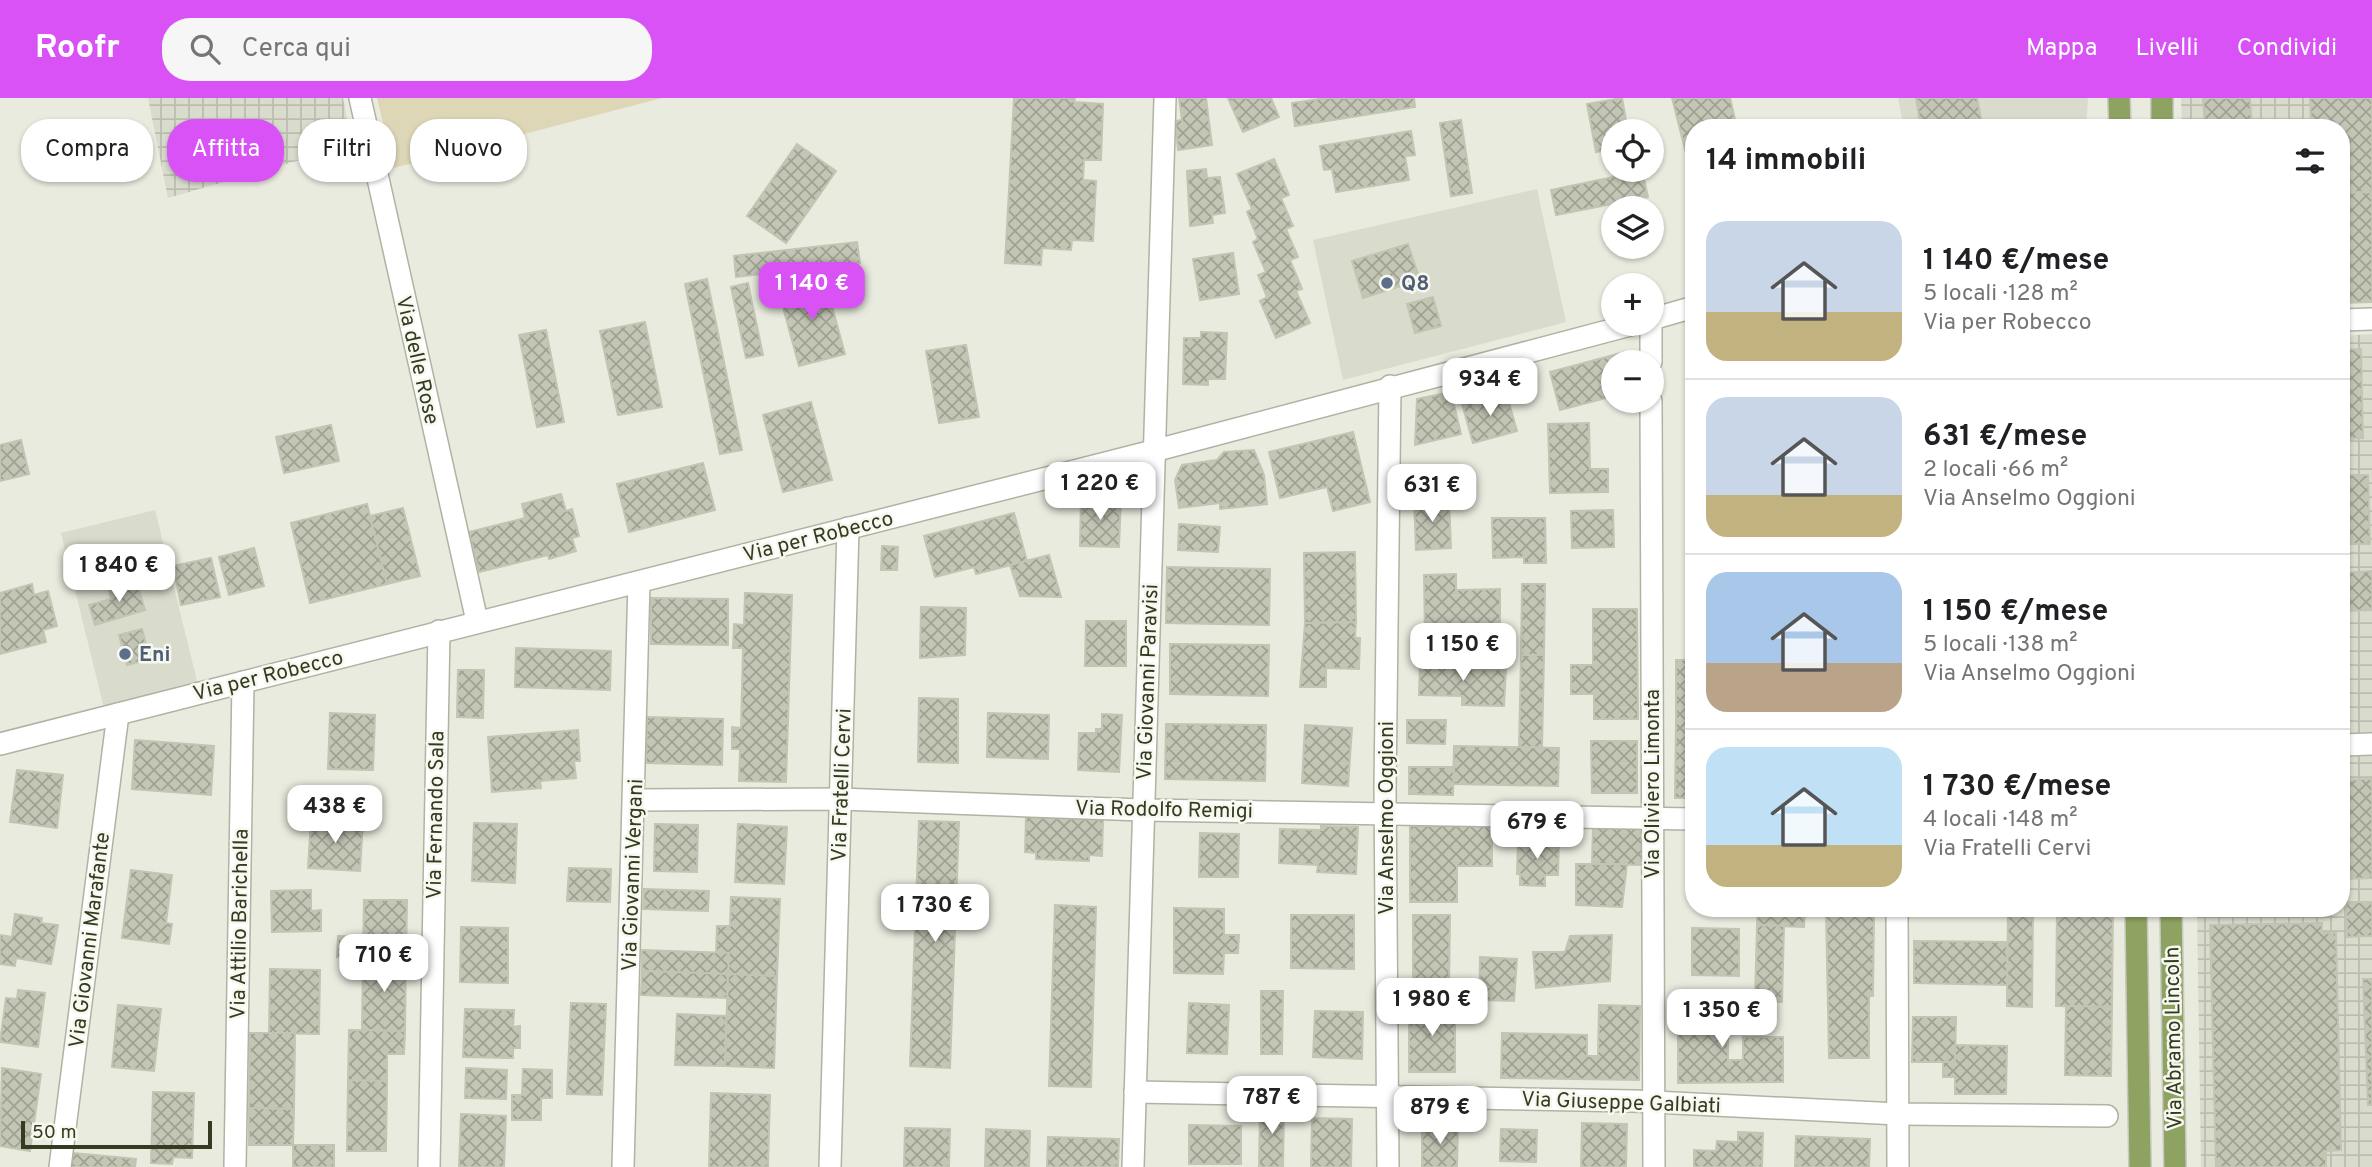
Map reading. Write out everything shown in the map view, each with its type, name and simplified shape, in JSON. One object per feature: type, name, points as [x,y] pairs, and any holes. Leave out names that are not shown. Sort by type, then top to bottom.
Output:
[{"type":"main road","points":[[2119,98],[2120,119]]},
{"type":"main road","points":[[2162,98],[2162,119]]},
{"type":"main road","name":"Via Abramo Lincoln","points":[[2136,917],[2140,1167]]},
{"type":"main road","name":"Via Abramo Lincoln","points":[[2171,917],[2175,1167]]},
{"type":"street","name":"Via delle Rose","points":[[360,98],[477,621]]},
{"type":"street","name":"Via Giovanni Paravisi","points":[[1133,1167],[1142,810],[1157,450],[1165,98]]},
{"type":"street","points":[[1664,317],[1685,310]]},
{"type":"street","points":[[2350,320],[2372,319]]},
{"type":"street","name":"Via per Robecco","points":[[0,744],[1157,450],[1390,386],[1601,332]]},
{"type":"street","name":"Via Anselmo Oggioni","points":[[1388,1167],[1385,812],[1390,386]]},
{"type":"street","name":"Via Oliviero Limonta","points":[[1651,413],[1654,1167]]},
{"type":"street","name":"Via Fratelli Cervi","points":[[830,1167],[848,528]]},
{"type":"street","name":"Via Giovanni Vergani","points":[[623,1167],[639,582]]},
{"type":"street","name":"Via Fernando Sala","points":[[429,1167],[439,631]]},
{"type":"street","name":"Via Attilio Barichella","points":[[235,1167],[243,682]]},
{"type":"street","name":"Via Giovanni Marafante","points":[[60,1167],[118,714]]},
{"type":"street","points":[[2350,745],[2372,744]]},
{"type":"street","name":"Via Rodolfo Remigi","points":[[635,800],[841,799],[1142,810],[1685,819]]},
{"type":"street","points":[[1897,917],[1898,1167]]},
{"type":"street","name":"Via Giuseppe Galbiati","points":[[1135,1092],[1654,1102],[1898,1114],[2107,1116]]},
{"type":"shaded area","points":[[148,98],[343,98],[347,119],[298,119],[298,161],[284,165],[284,119],[167,119],[167,182],[224,182],[168,198]]},
{"type":"shaded area","points":[[377,98],[662,98],[527,133],[527,119],[410,119],[410,164],[396,167],[396,119],[382,119]]},
{"type":"shaded area","points":[[1898,98],[2088,98],[2087,119],[1902,119]]},
{"type":"shaded area","points":[[2181,98],[2372,98],[2372,302],[2350,303],[2350,119],[2182,119]]},
{"type":"shaded area","points":[[1537,189],[1566,322],[1343,380],[1313,240]]},
{"type":"shaded area","points":[[2372,334],[2372,1167],[2201,1167],[2197,917],[2350,917],[2350,335]]},
{"type":"shaded area","points":[[155,510],[198,685],[104,708],[61,533]]},
{"type":"building","points":[[1014,98],[1075,98],[1074,102],[1103,104],[1101,160],[1084,160],[1083,180],[1096,181],[1093,241],[1072,240],[1071,250],[1042,248],[1041,265],[1005,263]]},
{"type":"building","points":[[1179,98],[1206,98],[1212,145],[1178,150],[1175,121],[1182,120]]},
{"type":"building","points":[[1228,98],[1271,98],[1279,117],[1243,132]]},
{"type":"building","points":[[1326,98],[1414,98],[1415,107],[1295,126],[1292,103]]},
{"type":"building","points":[[1622,98],[1626,119],[1601,119],[1601,151],[1596,152],[1587,104]]},
{"type":"building","points":[[1672,98],[1730,98],[1735,119],[1685,119],[1685,149]]},
{"type":"building","points":[[1916,98],[1977,98],[1981,119],[1920,119]]},
{"type":"building","points":[[2203,98],[2250,98],[2251,119],[2204,119]]},
{"type":"building","points":[[2310,98],[2372,98],[2372,192],[2350,193],[2350,119],[2311,119]]},
{"type":"building","points":[[1461,120],[1472,193],[1451,196],[1440,123]]},
{"type":"building","points":[[1411,131],[1415,155],[1405,156],[1409,180],[1336,192],[1332,169],[1324,170],[1320,146]]},
{"type":"building","points":[[797,144],[836,171],[786,243],[747,216]]},
{"type":"building","points":[[1274,159],[1289,195],[1281,198],[1293,226],[1286,229],[1298,257],[1290,260],[1302,289],[1296,291],[1310,323],[1276,338],[1260,301],[1267,297],[1258,275],[1266,272],[1253,242],[1258,239],[1247,212],[1252,209],[1237,174]]},
{"type":"building","points":[[1206,169],[1207,178],[1220,177],[1225,213],[1212,215],[1213,223],[1190,226],[1187,171]]},
{"type":"building","points":[[1601,180],[1601,182],[1645,182],[1648,196],[1601,196],[1601,206],[1556,215],[1551,190]]},
{"type":"building","points":[[2372,192],[2372,302],[2350,303],[2350,193]]},
{"type":"building","points":[[857,242],[860,263],[736,277],[734,256]]},
{"type":"building","points":[[1408,244],[1420,280],[1363,298],[1352,261]]},
{"type":"building","points":[[1233,253],[1239,294],[1200,300],[1193,259]]},
{"type":"building","points":[[824,277],[845,354],[799,366],[778,289]]},
{"type":"building","points":[[707,279],[742,450],[720,454],[685,284]]},
{"type":"building","points":[[748,283],[763,355],[746,358],[731,287]]},
{"type":"building","points":[[1433,297],[1441,326],[1415,333],[1407,304]]},
{"type":"building","points":[[645,322],[662,407],[618,415],[600,331]]},
{"type":"building","points":[[546,330],[564,422],[537,427],[519,335]]},
{"type":"building","points":[[1201,332],[1227,333],[1225,379],[1208,379],[1208,385],[1183,384],[1184,338],[1201,338]]},
{"type":"building","points":[[966,345],[979,417],[939,423],[926,351]]},
{"type":"building","points":[[2361,349],[2363,438],[2350,439],[2350,350]]},
{"type":"building","points":[[1601,358],[1601,399],[1560,410],[1550,372]]},
{"type":"building","points":[[1451,392],[1461,434],[1415,445],[1417,399]]},
{"type":"building","points":[[1506,392],[1517,431],[1473,443],[1462,404]]},
{"type":"building","points":[[811,402],[832,480],[783,492],[763,415]]},
{"type":"building","points":[[1589,423],[1590,469],[1608,469],[1608,492],[1550,493],[1548,424]]},
{"type":"building","points":[[331,425],[339,461],[284,473],[276,437]]},
{"type":"building","points":[[1353,432],[1370,502],[1333,511],[1327,487],[1280,498],[1269,452]]},
{"type":"building","points":[[21,440],[29,474],[0,481],[0,445]]},
{"type":"building","points":[[1254,450],[1264,475],[1267,504],[1220,509],[1220,503],[1179,508],[1175,480],[1182,465],[1217,460],[1224,452]]},
{"type":"building","points":[[703,463],[715,510],[629,532],[617,484]]},
{"type":"building","points":[[2350,475],[2368,475],[2370,544],[2350,544]]},
{"type":"building","points":[[561,494],[566,511],[572,509],[579,536],[572,538],[576,551],[549,559],[548,555],[479,572],[469,532],[525,518],[522,504]]},
{"type":"building","points":[[1081,497],[1121,498],[1119,547],[1080,546]]},
{"type":"building","points":[[1449,497],[1451,548],[1416,550],[1414,499]]},
{"type":"building","points":[[367,504],[387,584],[310,603],[291,523]]},
{"type":"building","points":[[403,508],[420,576],[387,584],[370,516]]},
{"type":"building","points":[[1613,510],[1614,547],[1572,548],[1571,511]]},
{"type":"building","points":[[1014,513],[1027,561],[976,574],[974,567],[935,577],[924,536]]},
{"type":"building","points":[[1492,518],[1545,518],[1546,563],[1524,563],[1524,557],[1493,558]]},
{"type":"building","points":[[1179,524],[1220,527],[1218,552],[1178,550]]},
{"type":"building","points":[[882,546],[898,547],[897,570],[881,570]]},
{"type":"building","points":[[254,548],[264,586],[229,595],[219,557]]},
{"type":"building","points":[[1355,552],[1356,622],[1305,623],[1304,553]]},
{"type":"building","points":[[1049,555],[1061,597],[1020,596],[1010,565]]},
{"type":"building","points":[[211,558],[220,597],[181,605],[173,566]]},
{"type":"building","points":[[1167,567],[1270,569],[1269,625],[1166,623]]},
{"type":"building","points":[[2372,571],[2372,610],[2350,611],[2350,572]]},
{"type":"building","points":[[1456,574],[1456,590],[1500,589],[1500,637],[1425,638],[1424,575]]},
{"type":"building","points":[[136,580],[145,610],[95,625],[89,605],[111,599],[109,588]]},
{"type":"building","points":[[32,584],[34,595],[48,591],[57,626],[43,630],[46,642],[0,654],[0,593]]},
{"type":"building","points":[[1522,584],[1545,584],[1544,655],[1521,655]]},
{"type":"building","points":[[745,593],[792,595],[786,782],[739,781],[740,749],[732,749],[732,727],[741,728],[743,648],[733,648],[734,624],[744,625]]},
{"type":"building","points":[[651,598],[728,599],[728,645],[651,644]]},
{"type":"building","points":[[921,607],[966,608],[965,655],[920,658]]},
{"type":"building","points":[[1593,609],[1637,609],[1638,719],[1594,719],[1594,694],[1571,694],[1571,665],[1593,665]]},
{"type":"building","points":[[1086,621],[1126,621],[1126,666],[1085,666]]},
{"type":"building","points":[[1356,622],[1355,638],[1360,638],[1359,669],[1326,668],[1326,687],[1300,687],[1305,623]]},
{"type":"building","points":[[142,629],[150,659],[127,665],[119,635]]},
{"type":"building","points":[[1170,644],[1269,645],[1268,696],[1170,694]]},
{"type":"building","points":[[516,648],[611,651],[610,690],[515,687]]},
{"type":"building","points":[[1521,655],[1544,655],[1542,747],[1519,747]]},
{"type":"building","points":[[1676,660],[1685,660],[1685,721],[1676,721]]},
{"type":"building","points":[[1420,661],[1466,662],[1466,669],[1506,670],[1504,706],[1462,705],[1462,696],[1419,695]]},
{"type":"building","points":[[458,670],[484,670],[483,718],[457,717]]},
{"type":"building","points":[[919,698],[958,699],[958,763],[918,762]]},
{"type":"building","points":[[330,713],[375,715],[373,770],[328,769]]},
{"type":"building","points":[[988,713],[1049,715],[1048,759],[987,757]]},
{"type":"building","points":[[1102,714],[1122,715],[1119,772],[1078,770],[1079,733],[1096,733],[1096,729],[1102,729]]},
{"type":"building","points":[[647,717],[723,719],[722,765],[646,763]]},
{"type":"building","points":[[1407,720],[1446,720],[1445,744],[1407,743]]},
{"type":"building","points":[[1676,721],[1685,721],[1685,798],[1675,798]]},
{"type":"building","points":[[1166,724],[1266,725],[1265,781],[1165,779]]},
{"type":"building","points":[[1305,725],[1352,728],[1348,786],[1302,783]]},
{"type":"building","points":[[578,730],[580,761],[574,761],[576,778],[540,781],[541,788],[492,792],[488,737]]},
{"type":"building","points":[[135,740],[214,746],[211,795],[132,789]]},
{"type":"building","points":[[1591,741],[1637,741],[1637,793],[1592,793]]},
{"type":"building","points":[[1454,746],[1559,748],[1558,786],[1453,784]]},
{"type":"building","points":[[1409,767],[1454,767],[1453,795],[1409,794]]},
{"type":"building","points":[[17,770],[63,775],[57,828],[10,822]]},
{"type":"building","points":[[2372,779],[2372,878],[2350,879],[2350,780]]},
{"type":"building","points":[[1026,817],[1103,820],[1102,856],[1089,855],[1089,861],[1036,859],[1036,853],[1025,852]]},
{"type":"building","points":[[311,818],[363,822],[360,871],[308,868]]},
{"type":"building","points":[[919,821],[959,822],[950,1068],[910,1066]]},
{"type":"building","points":[[474,823],[517,824],[515,883],[472,881]]},
{"type":"building","points":[[655,824],[698,825],[697,872],[654,871]]},
{"type":"building","points":[[738,824],[787,827],[784,884],[735,882]]},
{"type":"building","points":[[1593,825],[1645,826],[1644,865],[1592,864]]},
{"type":"building","points":[[1321,826],[1358,827],[1356,874],[1317,872],[1318,865],[1279,863],[1280,829],[1321,830]]},
{"type":"building","points":[[1410,826],[1492,826],[1492,866],[1457,866],[1457,902],[1410,902]]},
{"type":"building","points":[[1200,833],[1239,834],[1238,877],[1199,877]]},
{"type":"building","points":[[1518,839],[1559,840],[1558,875],[1545,875],[1545,886],[1520,885],[1520,874],[1517,874]]},
{"type":"building","points":[[1576,864],[1627,864],[1622,907],[1576,905]]},
{"type":"building","points":[[569,868],[611,869],[610,902],[567,901]]},
{"type":"building","points":[[131,870],[172,875],[166,923],[172,924],[169,944],[122,938]]},
{"type":"building","points":[[644,889],[709,891],[708,911],[643,909]]},
{"type":"building","points":[[311,890],[311,911],[321,910],[321,931],[272,932],[271,891]]},
{"type":"building","points":[[731,897],[780,899],[777,976],[728,974],[729,953],[716,953],[717,926],[730,926]]},
{"type":"building","points":[[364,900],[407,900],[406,958],[363,957]]},
{"type":"building","points":[[2350,902],[2372,902],[2372,936],[2347,937],[2346,917],[2350,917]]},
{"type":"building","points":[[1055,905],[1096,907],[1091,1087],[1049,1086]]},
{"type":"building","points":[[1174,908],[1224,909],[1224,935],[1239,935],[1238,953],[1224,953],[1223,974],[1174,973]]},
{"type":"building","points":[[15,914],[42,918],[41,923],[58,925],[51,964],[16,958],[15,966],[0,964],[0,935],[12,937]]},
{"type":"building","points":[[1291,915],[1354,915],[1354,969],[1291,968]]},
{"type":"building","points":[[1413,915],[1450,915],[1449,986],[1413,986]]},
{"type":"building","points":[[1757,917],[1805,917],[1804,927],[1757,925]]},
{"type":"building","points":[[1826,917],[1874,917],[1873,996],[1869,996],[1869,1058],[1829,1058]]},
{"type":"building","points":[[2008,917],[2033,917],[2032,1007],[2007,1006]]},
{"type":"building","points":[[2057,917],[2113,917],[2112,1007],[2056,1006]]},
{"type":"building","points":[[2322,923],[2322,933],[2336,933],[2341,1150],[2326,1151],[2326,1167],[2216,1167],[2210,925]]},
{"type":"building","points":[[1757,925],[1784,926],[1782,1002],[1755,1001]]},
{"type":"building","points":[[461,927],[508,928],[508,983],[460,982]]},
{"type":"building","points":[[1692,928],[1739,929],[1739,976],[1692,975]]},
{"type":"building","points":[[1612,935],[1610,981],[1536,988],[1533,952],[1565,952],[1570,936]]},
{"type":"building","points":[[338,936],[364,937],[363,957],[337,957]]},
{"type":"building","points":[[1914,941],[2007,942],[2007,985],[1914,983]]},
{"type":"building","points":[[642,950],[729,953],[728,974],[642,971]]},
{"type":"building","points":[[363,957],[406,958],[405,1031],[362,1030]]},
{"type":"building","points":[[1480,957],[1517,959],[1514,1001],[1479,1000]]},
{"type":"building","points":[[270,969],[320,970],[319,1034],[269,1033]]},
{"type":"building","points":[[642,971],[728,974],[727,998],[641,995]]},
{"type":"building","points":[[728,974],[777,976],[774,1068],[725,1066]]},
{"type":"building","points":[[2363,979],[2372,979],[2372,1105],[2368,1105]]},
{"type":"building","points":[[18,990],[45,993],[38,1047],[0,1042],[6,998],[17,999]]},
{"type":"building","points":[[1261,991],[1283,991],[1282,1054],[1261,1054]]},
{"type":"building","points":[[1678,1001],[1728,1001],[1728,1060],[1743,1060],[1743,1037],[1783,1037],[1783,1082],[1678,1083]]},
{"type":"building","points":[[571,1003],[606,1004],[602,1095],[567,1094]]},
{"type":"building","points":[[1189,1003],[1229,1005],[1227,1054],[1187,1053]]},
{"type":"building","points":[[1409,1004],[1455,1005],[1455,1072],[1409,1072]]},
{"type":"building","points":[[118,1005],[161,1009],[154,1071],[112,1067]]},
{"type":"building","points":[[1599,1005],[1640,1006],[1639,1080],[1501,1078],[1502,1033],[1587,1035],[1587,1056],[1598,1056]]},
{"type":"building","points":[[2066,1006],[2112,1007],[2111,1076],[2065,1075]]},
{"type":"building","points":[[465,1009],[514,1010],[513,1027],[520,1026],[520,1048],[513,1048],[513,1058],[463,1057]]},
{"type":"building","points":[[1315,1011],[1363,1012],[1362,1059],[1313,1057]]},
{"type":"building","points":[[677,1014],[726,1016],[725,1066],[675,1065]]},
{"type":"building","points":[[1913,1017],[1956,1017],[1955,1062],[1912,1062]]},
{"type":"building","points":[[349,1030],[405,1031],[404,1054],[387,1054],[387,1081],[348,1080]]},
{"type":"building","points":[[250,1033],[295,1033],[294,1109],[249,1108]]},
{"type":"building","points":[[1955,1045],[2007,1046],[2006,1094],[1955,1094],[1955,1077],[1943,1077],[1943,1062],[1955,1062]]},
{"type":"building","points":[[2,1068],[41,1074],[30,1151],[0,1146]]},
{"type":"building","points":[[466,1068],[507,1070],[506,1099],[465,1098]]},
{"type":"building","points":[[523,1069],[552,1070],[552,1098],[541,1098],[541,1120],[512,1120],[512,1095],[522,1095]]},
{"type":"building","points":[[348,1080],[387,1081],[386,1151],[347,1151]]},
{"type":"building","points":[[153,1092],[194,1093],[192,1158],[173,1157],[172,1164],[151,1163]]},
{"type":"building","points":[[711,1093],[770,1095],[768,1167],[709,1167]]},
{"type":"building","points":[[1260,1106],[1284,1106],[1283,1167],[1259,1167]]},
{"type":"building","points":[[249,1108],[294,1109],[293,1145],[249,1145]]},
{"type":"building","points":[[461,1114],[506,1116],[504,1167],[459,1167]]},
{"type":"building","points":[[1312,1118],[1352,1119],[1351,1167],[1311,1167]]},
{"type":"building","points":[[1582,1123],[1627,1124],[1626,1167],[1581,1167]]},
{"type":"building","points":[[1189,1125],[1241,1126],[1241,1164],[1189,1164]]},
{"type":"building","points":[[1422,1125],[1458,1125],[1457,1167],[1422,1167]]},
{"type":"building","points":[[905,1128],[950,1129],[949,1167],[904,1167]]},
{"type":"building","points":[[986,1129],[1030,1131],[1029,1167],[985,1167]]},
{"type":"building","points":[[1501,1129],[1537,1130],[1536,1162],[1500,1161]]},
{"type":"building","points":[[1738,1132],[1763,1133],[1762,1167],[1694,1167],[1694,1150],[1716,1151],[1717,1141],[1738,1142]]},
{"type":"building","points":[[1796,1136],[1870,1139],[1869,1167],[1795,1167]]},
{"type":"building","points":[[1048,1137],[1119,1139],[1118,1167],[1047,1167]]},
{"type":"building","points":[[293,1145],[334,1145],[334,1167],[293,1167]]},
{"type":"building","points":[[73,1153],[136,1159],[135,1167],[71,1167]]},
{"type":"place","name":"Q8","points":[[1387,283]]},
{"type":"place","name":"Eni","points":[[125,654]]}]
